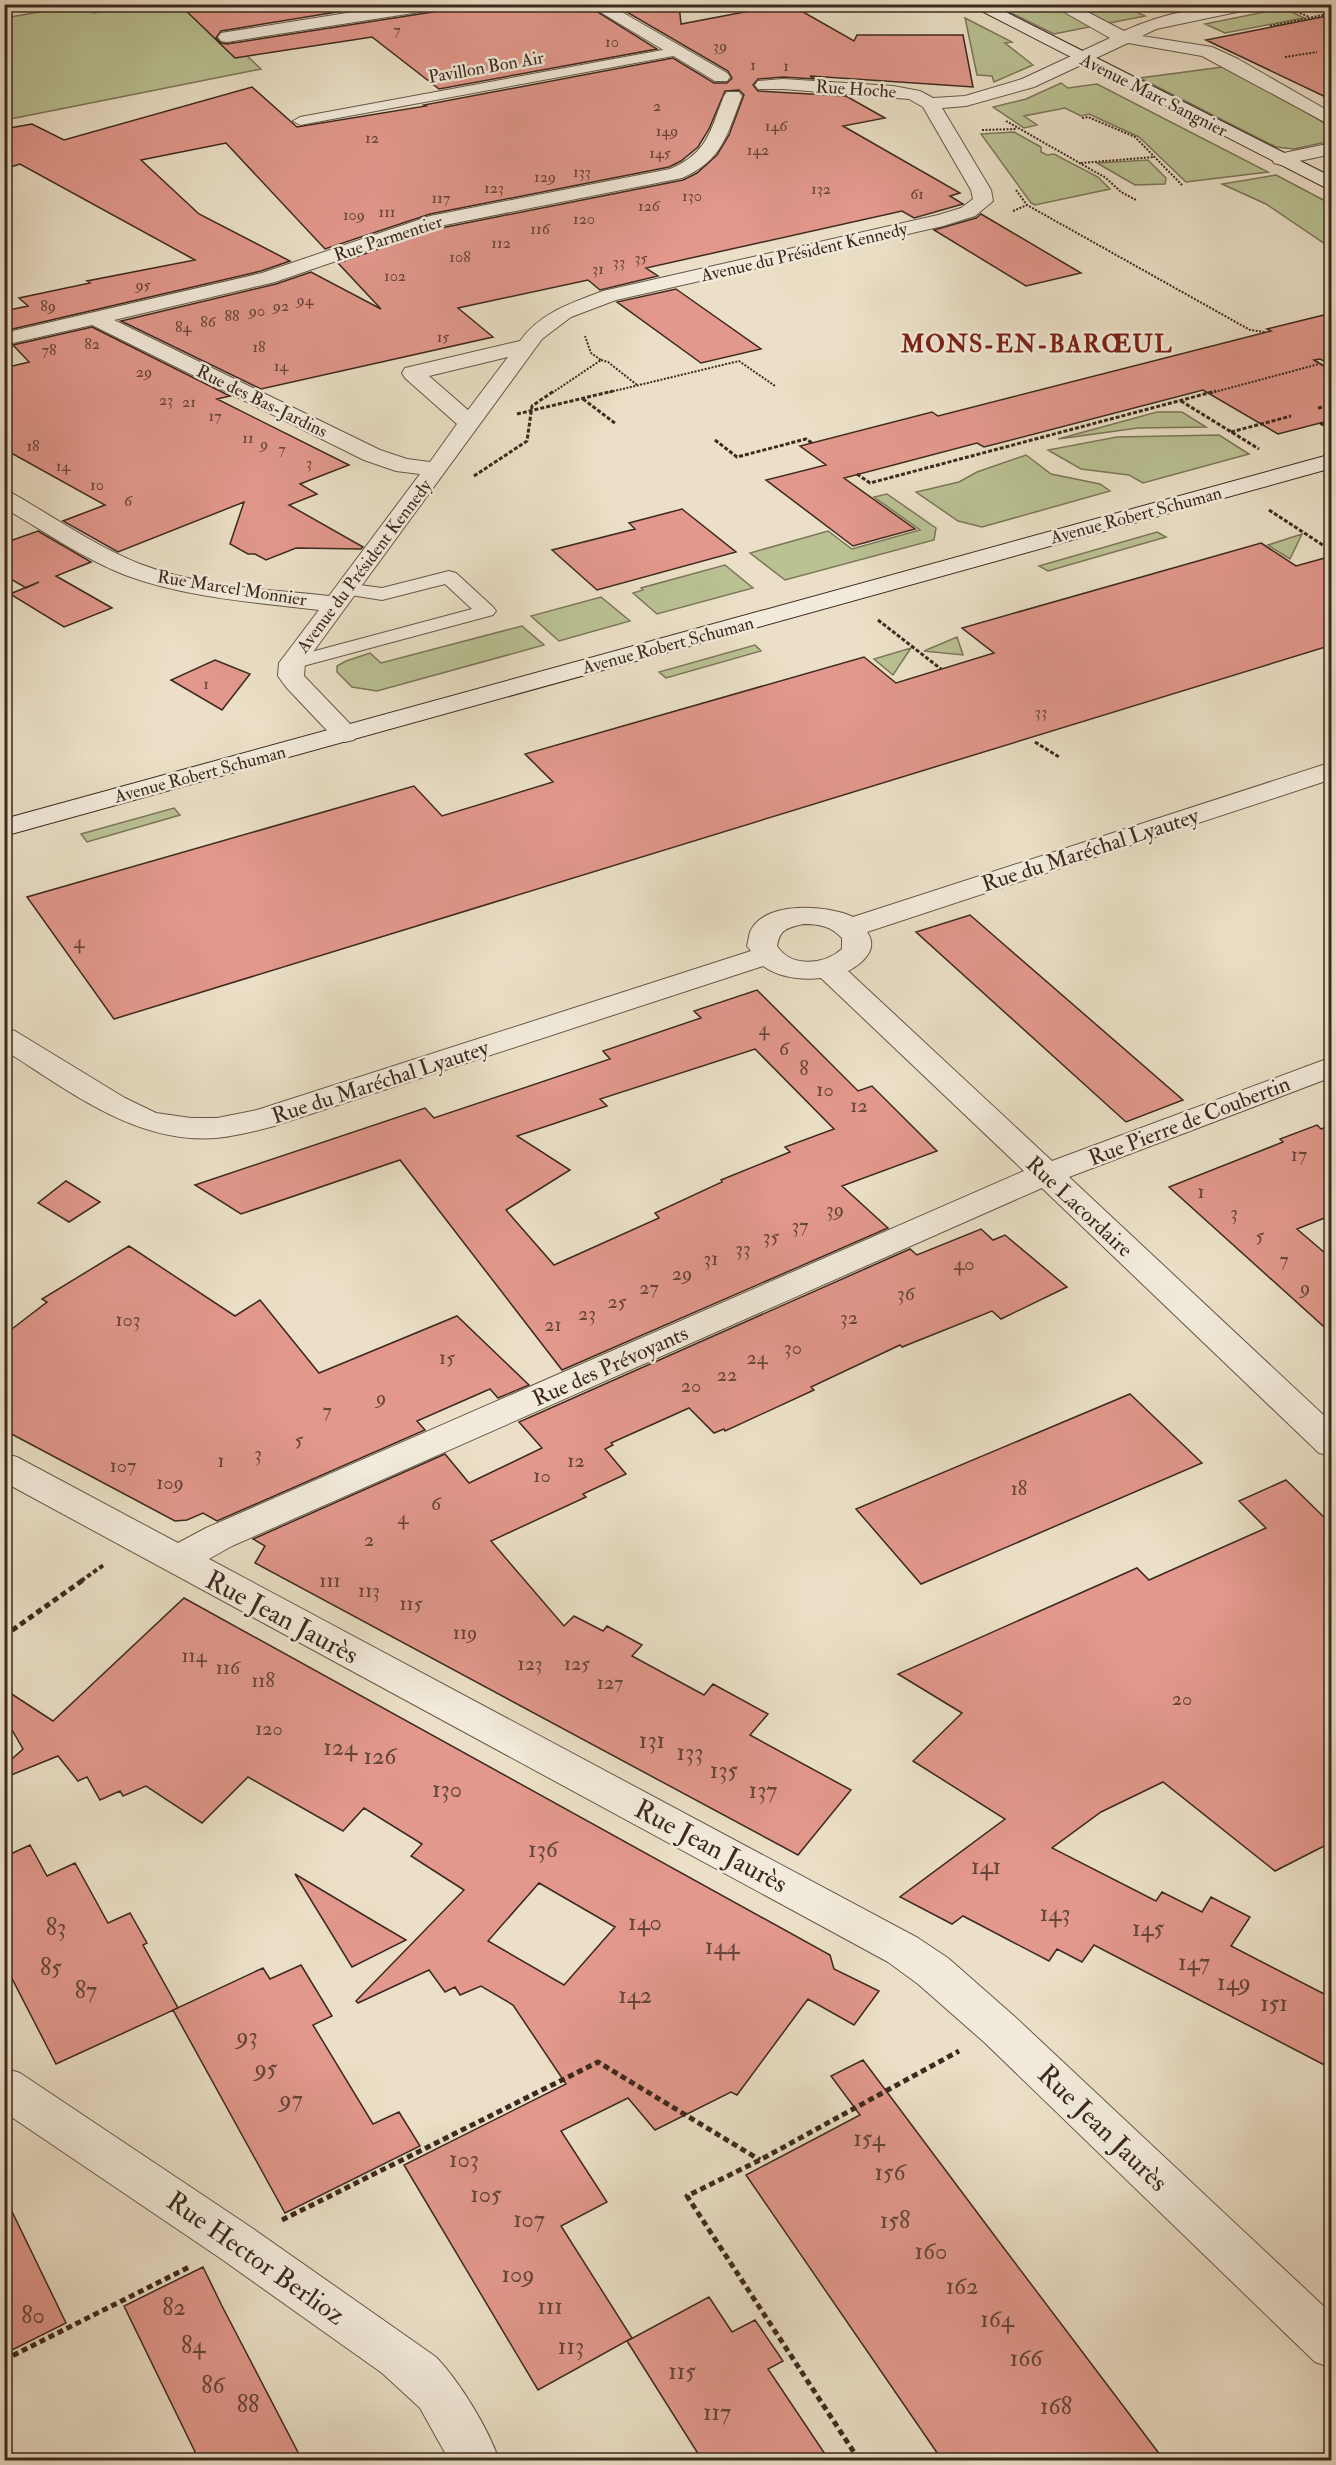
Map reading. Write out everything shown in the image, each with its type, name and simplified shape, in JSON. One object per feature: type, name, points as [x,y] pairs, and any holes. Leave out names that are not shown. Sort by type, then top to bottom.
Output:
[{"type":"street","points":[[227,37],[439,4]]},
{"type":"street","points":[[595,4],[721,77]]},
{"type":"street","name":"Avenue Marc Sangnier","points":[[976,4],[1332,185]]},
{"type":"street","points":[[1058,4],[1114,34],[1206,51],[1232,63],[1332,121]]},
{"type":"street","name":"Rue Hoche","points":[[721,77],[783,84],[893,91],[914,95],[930,104],[966,100],[1005,91],[1158,23],[1251,4]]},
{"type":"street","points":[[721,77],[710,81],[707,85],[708,89],[718,94],[733,96],[763,90],[752,80]]},
{"type":"street","name":"Rue Parmentier","points":[[4,339],[268,278],[430,222],[666,177],[685,171],[710,154],[733,96]]},
{"type":"street","name":"Avenue du Président Kennedy","points":[[345,734],[295,682],[291,676],[292,663],[401,519],[526,346],[546,325],[579,306],[620,293],[944,220],[977,207],[983,201],[981,190],[930,104]]},
{"type":"street","points":[[1281,159],[1332,148]]},
{"type":"street","name":"Rue des Bas-Jardins","points":[[94,318],[372,455],[404,466],[435,469]]},
{"type":"street","points":[[470,424],[413,374],[526,346]]},
{"type":"street","name":"Avenue Robert Schuman","points":[[4,828],[1332,461]]},
{"type":"street","name":"Rue Marcel Monnier","points":[[4,498],[105,556],[134,570],[197,586],[340,597]]},
{"type":"street","name":"Rue du Maréchal Lyautey","points":[[849,928],[1332,770]]},
{"type":"street","points":[[803,915],[823,916],[849,928],[856,938],[856,951],[843,963],[828,968],[794,968],[778,963],[767,955],[762,946],[762,936],[773,924],[785,918],[803,915]]},
{"type":"street","name":"Rue du Maréchal Lyautey","points":[[4,1037],[130,1114],[169,1126],[217,1128],[263,1119],[767,955]]},
{"type":"street","name":"Rue Lacordaire","points":[[828,968],[1331,1444]]},
{"type":"street","name":"Rue Pierre de Coubertin","points":[[1046,1174],[1332,1066]]},
{"type":"street","name":"Rue des Prévoyants","points":[[177,1560],[219,1537],[1046,1174]]},
{"type":"street","name":"Rue Jean Jaurès","points":[[4,1466],[886,1941],[933,1971],[999,2029],[1332,2346]]},
{"type":"street","name":"Rue Hector Berlioz","points":[[4,2087],[236,2243],[419,2373],[436,2392],[475,2460]]},
{"type":"lane","name":"Pavillon Bon Air","points":[[300,121],[679,51]]},
{"type":"lane","points":[[292,663],[486,611],[448,577],[381,594],[340,597]]},
{"type":"path","points":[[892,5],[904,4]]},
{"type":"path","points":[[1284,6],[1310,18]]},
{"type":"path","points":[[1002,117],[1106,178],[1121,192],[1136,200]]},
{"type":"path","points":[[1082,118],[1088,117],[1135,137],[1182,185]]},
{"type":"path","points":[[1081,163],[1155,157]]},
{"type":"path","points":[[1014,186],[1028,204],[1250,330],[1265,332]]},
{"type":"path","points":[[1013,211],[1028,204]]},
{"type":"path","points":[[579,306],[586,341],[591,353],[600,360],[608,362],[638,385]]},
{"type":"path","points":[[472,477],[527,441],[532,406],[600,360]]},
{"type":"path","points":[[470,424],[740,360],[776,386]]},
{"type":"path","points":[[1314,360],[1332,371]]},
{"type":"path","points":[[857,474],[870,483],[1320,364]]},
{"type":"path","points":[[582,398],[616,424]]},
{"type":"path","points":[[1181,401],[1260,450]]},
{"type":"path","points":[[1318,408],[1332,405]]},
{"type":"path","points":[[1232,432],[1291,416]]},
{"type":"path","points":[[1320,423],[1332,430]]},
{"type":"path","points":[[715,440],[737,457],[806,439],[812,443]]},
{"type":"path","points":[[1235,488],[1332,551]]},
{"type":"path","points":[[847,595],[941,669]]},
{"type":"path","points":[[1035,742],[1059,757]]},
{"type":"path","points":[[4,1636],[140,1539]]},
{"type":"path","points":[[859,2460],[687,2196],[760,2160],[999,2029]]},
{"type":"path","points":[[4,2360],[598,2062],[760,2160]]},
{"type":"green space","points":[[79,5],[93,13],[138,5],[145,9],[177,5],[227,37],[261,69],[5,120],[5,18]]},
{"type":"green space","points":[[995,5],[1122,5],[1145,16],[1054,34]]},
{"type":"green space","points":[[1284,8],[1304,18],[1225,33],[1205,24]]},
{"type":"green space","points":[[965,18],[1012,42],[1005,43],[1033,65],[994,82],[992,76],[977,75]]},
{"type":"green space","points":[[1230,66],[1331,127],[1331,141],[1294,149],[1276,147],[1140,78]]},
{"type":"green space","points":[[1061,83],[1068,88],[1097,84],[1268,172],[1186,182],[1139,137],[1089,114],[1081,116],[1065,108],[1024,116],[1037,125],[1024,128],[993,107],[1026,99]]},
{"type":"green space","points":[[1014,132],[1041,147],[1041,152],[1047,155],[1054,154],[1098,177],[1110,189],[1035,205],[1031,203],[981,134]]},
{"type":"green space","points":[[1148,160],[1166,178],[1165,184],[1135,185],[1097,163]]},
{"type":"green space","points":[[1276,175],[1331,204],[1331,248],[1266,204],[1222,184]]},
{"type":"green space","points":[[1157,412],[1182,412],[1206,427],[1138,428],[1058,439]]},
{"type":"green space","points":[[1219,435],[1249,454],[1143,483],[1129,475],[1081,469],[1048,450],[1117,437]]},
{"type":"green space","points":[[1026,455],[1051,474],[1100,484],[1110,491],[982,527],[958,521],[916,492],[959,482],[977,472]]},
{"type":"green space","points":[[887,494],[936,528],[934,540],[785,580],[750,553],[828,531],[852,549],[920,530],[874,497]]},
{"type":"green space","points":[[1157,532],[1166,537],[1048,571],[1039,566]]},
{"type":"green space","points":[[1302,534],[1290,559],[1268,545]]},
{"type":"green space","points":[[725,565],[753,588],[657,614],[633,593],[643,590],[641,588]]},
{"type":"green space","points":[[601,597],[630,621],[559,641],[531,616]]},
{"type":"green space","points":[[522,626],[544,645],[377,691],[352,687],[337,672],[337,666],[370,653],[381,663]]},
{"type":"green space","points":[[957,637],[963,655],[924,651]]},
{"type":"green space","points":[[755,645],[761,651],[666,678],[659,672]]},
{"type":"green space","points":[[911,648],[893,675],[874,659]]},
{"type":"green space","points":[[174,808],[180,815],[87,842],[81,834]]},
{"type":"building","points":[[179,4],[386,4],[221,31],[216,38],[221,43],[227,44],[439,11],[449,4],[585,4],[657,49],[439,89],[372,37],[235,58]]},
{"type":"building","points":[[613,4],[679,4],[681,24],[791,5],[854,41],[857,35],[963,35],[973,87],[810,76],[815,79],[783,77],[758,79],[753,85],[758,91],[846,96],[885,118],[843,126],[960,193],[950,196],[963,204],[914,218],[902,211],[646,268],[658,276],[600,290],[588,280],[458,308],[493,337],[261,389],[121,321],[276,284],[311,272],[381,309],[338,263],[436,229],[683,180],[697,173],[717,155],[729,135],[744,95],[739,90],[725,91],[709,129],[698,147],[681,161],[669,167],[430,214],[325,249],[226,143],[141,160],[199,214],[290,261],[261,271],[4,331],[4,311],[28,306],[19,298],[90,283],[87,281],[195,260],[20,164],[4,169],[4,129],[32,124],[64,140],[252,87],[297,127],[426,106],[424,105],[673,58],[714,83],[727,83],[732,78],[728,71]]},
{"type":"building","points":[[1332,15],[1332,100],[1206,40]]},
{"type":"building","points":[[981,214],[1081,273],[1026,286],[934,230],[976,218]]},
{"type":"building","points":[[676,289],[761,349],[701,363],[617,302]]},
{"type":"building","points":[[1332,313],[1332,365],[1320,359],[1314,360],[1332,371],[1332,420],[1278,434],[1203,390],[984,447],[977,443],[844,478],[915,529],[853,546],[766,480],[826,465],[800,446],[932,412],[938,416],[1271,331],[1267,329]]},
{"type":"building","points":[[92,327],[230,396],[217,399],[349,465],[300,484],[317,494],[289,505],[363,547],[361,549],[296,548],[266,560],[255,554],[248,554],[230,544],[244,502],[118,552],[63,521],[105,505],[4,449],[4,368],[29,362],[13,345]]},
{"type":"building","points":[[682,509],[736,552],[597,590],[552,550],[635,529],[629,523]]},
{"type":"building","points":[[38,531],[91,562],[56,576],[112,608],[64,627],[10,594],[25,588],[4,575],[4,543]]},
{"type":"building","points":[[1261,543],[1296,566],[1332,556],[1332,645],[114,1019],[27,897],[414,786],[442,816],[553,782],[525,754],[864,657],[896,683],[994,653],[962,628]]},
{"type":"building","points":[[215,660],[250,674],[222,710],[171,680]]},
{"type":"building","points":[[970,915],[1183,1100],[1126,1122],[916,932]]},
{"type":"building","points":[[757,990],[858,1091],[872,1086],[937,1151],[842,1186],[888,1228],[562,1370],[400,1160],[241,1214],[195,1185],[425,1108],[434,1118],[610,1059],[603,1051],[701,1018],[694,1011]],"holes":[[[755,1049],[834,1129],[785,1147],[790,1152],[721,1180],[722,1182],[655,1213],[659,1218],[554,1265],[506,1210],[570,1170],[517,1136],[607,1106],[600,1099]]]},
{"type":"building","points":[[1317,1125],[1321,1129],[1332,1125],[1332,1215],[1297,1229],[1332,1259],[1332,1334],[1169,1187],[1283,1142],[1280,1139]]},
{"type":"building","points":[[66,1181],[100,1202],[69,1222],[38,1203]]},
{"type":"building","points":[[981,1229],[993,1240],[1005,1235],[1067,1287],[1001,1319],[992,1311],[902,1347],[900,1345],[811,1387],[814,1390],[725,1431],[724,1429],[714,1433],[689,1408],[611,1443],[613,1445],[605,1449],[626,1474],[583,1494],[586,1497],[491,1541],[564,1626],[574,1616],[603,1631],[607,1626],[642,1645],[632,1656],[704,1695],[713,1684],[768,1714],[750,1735],[851,1790],[798,1855],[255,1563],[265,1546],[253,1539],[445,1454],[469,1483],[542,1448],[519,1422],[910,1249],[917,1255]]},
{"type":"building","points":[[129,1246],[235,1316],[260,1300],[319,1373],[457,1316],[529,1385],[498,1398],[490,1389],[417,1421],[425,1430],[217,1521],[203,1513],[187,1520],[175,1521],[4,1430],[4,1335],[47,1302],[42,1299]]},
{"type":"building","points":[[1130,1394],[1202,1463],[921,1584],[856,1509]]},
{"type":"building","points":[[1286,1480],[1332,1525],[1332,1842],[1275,1871],[1163,1782],[1101,1812],[1052,1848],[1156,1901],[1162,1892],[1202,1912],[1211,1897],[1250,1917],[1231,1946],[1332,1998],[1332,2069],[1094,1945],[1082,1962],[1057,1949],[1049,1961],[963,1916],[952,1924],[900,1897],[1005,1819],[913,1761],[962,1713],[898,1674],[1137,1568],[1149,1580],[1266,1528],[1239,1501]]},
{"type":"building","points":[[184,1598],[830,1955],[834,1969],[879,1991],[854,2025],[808,1999],[737,2095],[731,2092],[655,2130],[628,2098],[561,2131],[607,2202],[561,2226],[632,2338],[538,2390],[404,2165],[566,2084],[513,2005],[481,1986],[460,1995],[455,1987],[445,1992],[429,1970],[358,2003],[356,2001],[464,1890],[411,1856],[422,1844],[364,1808],[343,1831],[248,1777],[202,1823],[146,1786],[123,1796],[120,1791],[100,1800],[87,1777],[78,1781],[58,1756],[4,1778],[4,1766],[23,1749],[4,1716],[4,1689],[53,1721]],"holes":[[[539,1883],[615,1927],[564,1985],[488,1941]]]},
{"type":"building","points":[[30,1845],[47,1876],[75,1863],[108,1923],[130,1913],[147,1943],[143,1945],[178,2008],[56,2064],[4,1963],[4,1857]]},
{"type":"building","points":[[295,1874],[377,1923],[406,1940],[352,1967]]},
{"type":"building","points":[[301,1965],[332,2016],[313,2025],[373,2124],[399,2112],[420,2146],[285,2213],[173,2010],[263,1968],[270,1979]]},
{"type":"building","points":[[863,2060],[1164,2460],[942,2460],[746,2175],[860,2115],[831,2076]]},
{"type":"building","points":[[4,2195],[66,2323],[4,2354]]},
{"type":"building","points":[[203,2267],[302,2460],[199,2460],[124,2306]]},
{"type":"building","points":[[709,2297],[732,2332],[755,2320],[783,2361],[768,2369],[829,2460],[702,2460],[627,2341]]},
{"type":"district","name":"MONS-EN-BARŒUL","points":[[1037,344]]}]
